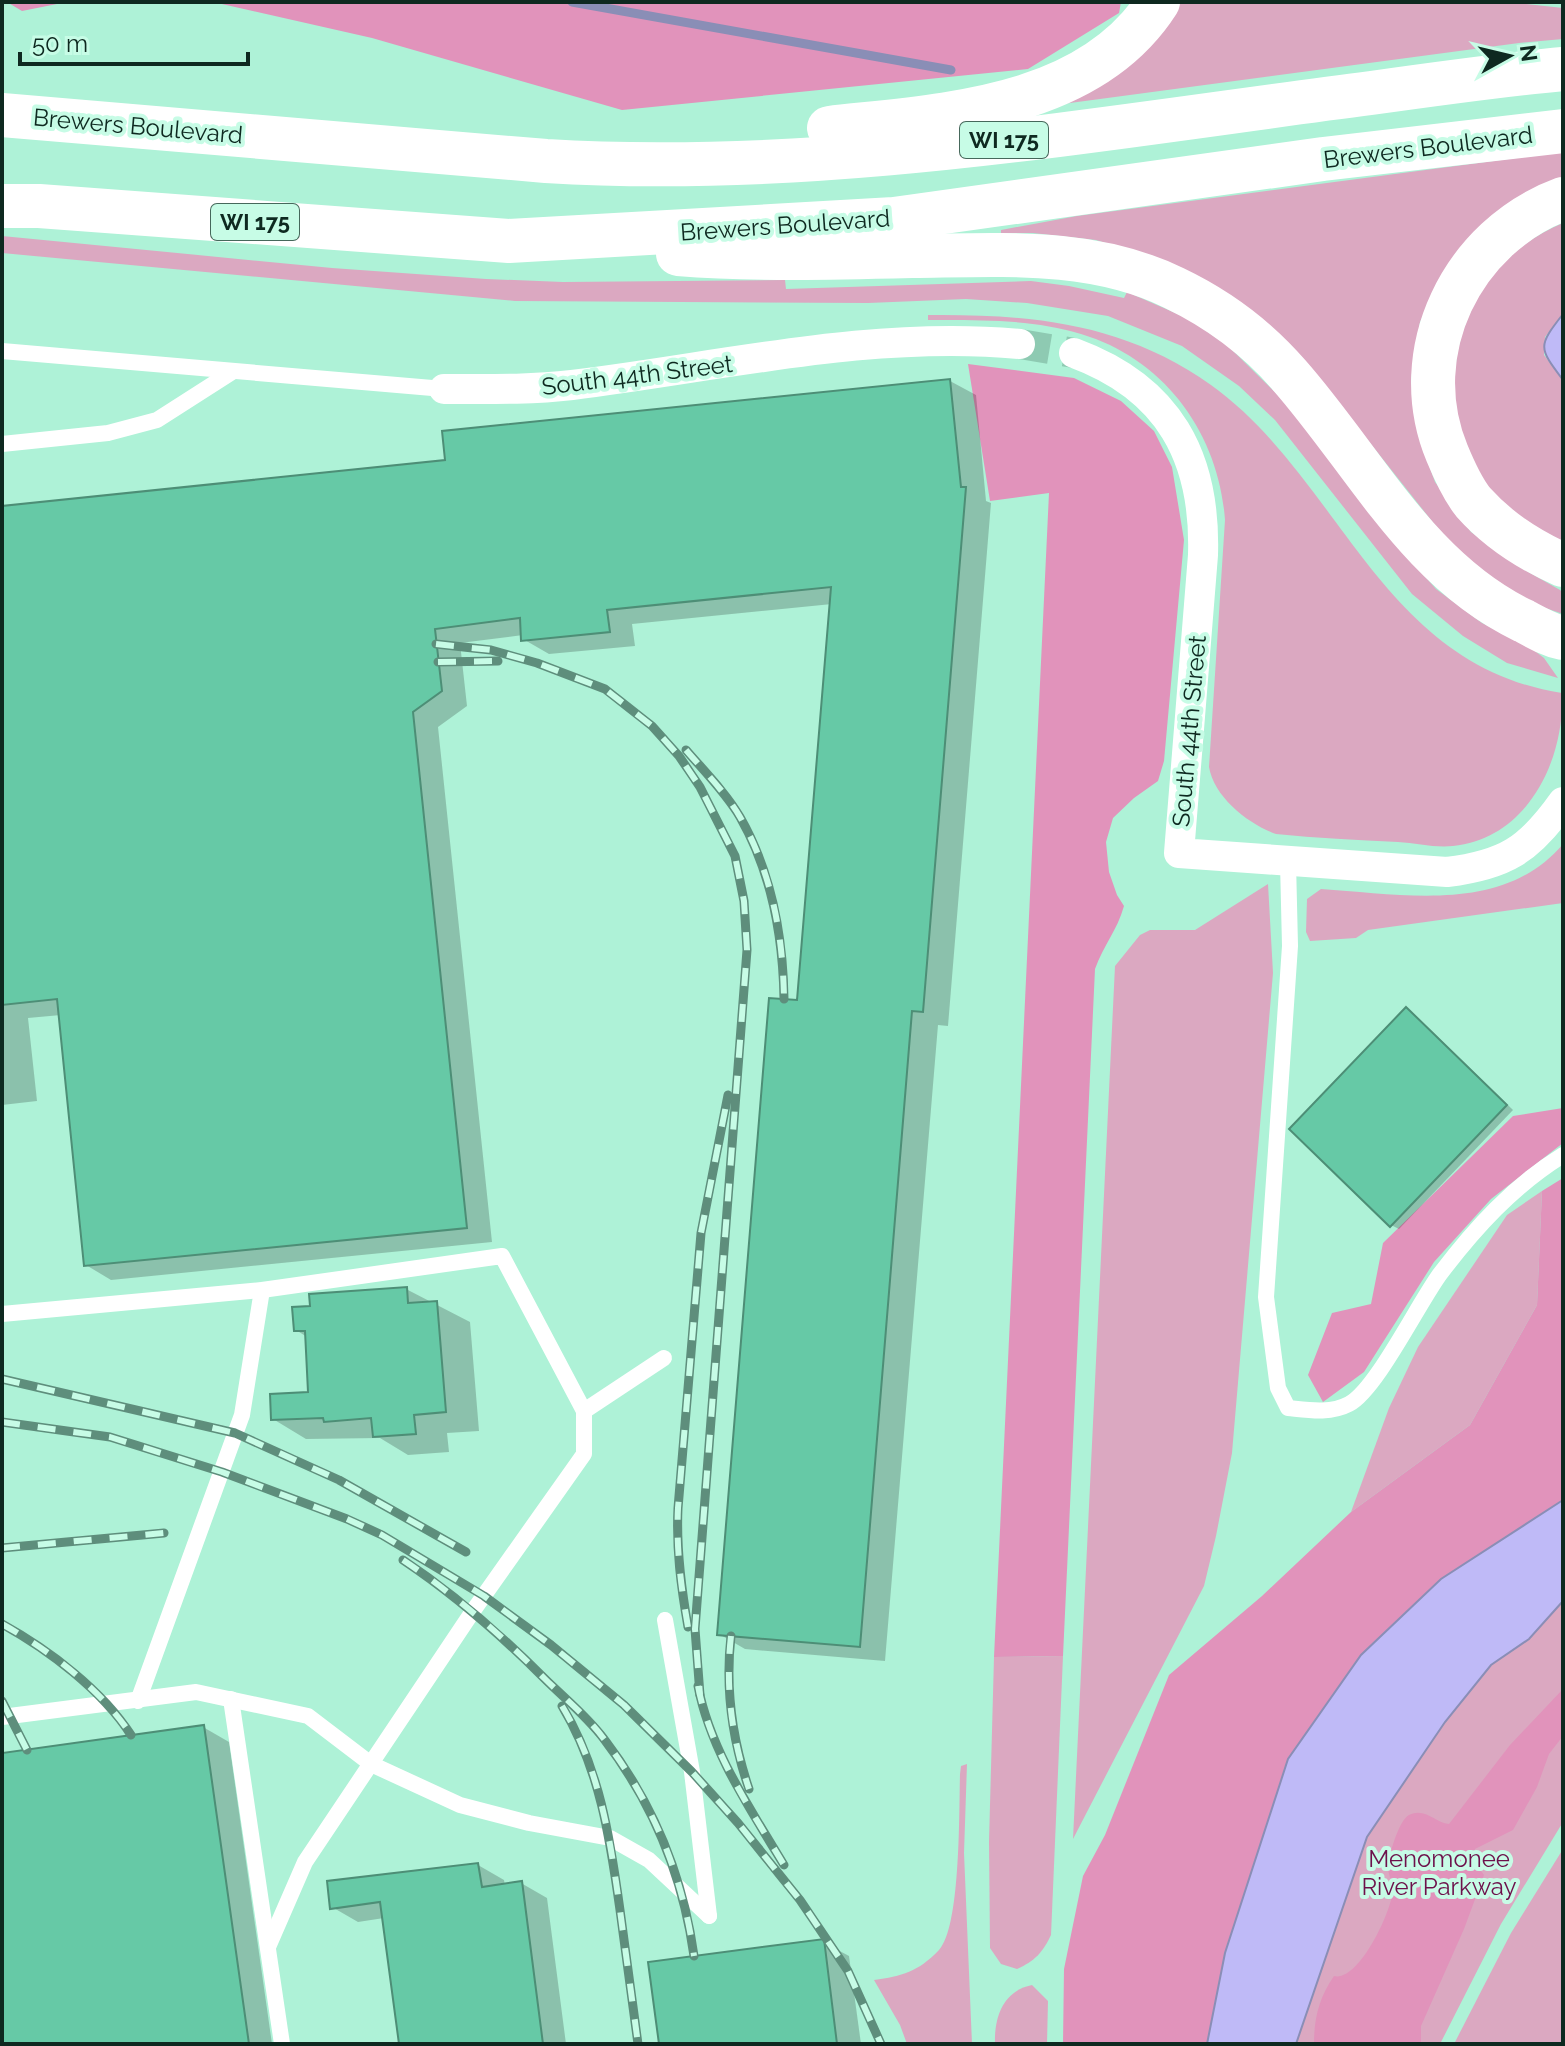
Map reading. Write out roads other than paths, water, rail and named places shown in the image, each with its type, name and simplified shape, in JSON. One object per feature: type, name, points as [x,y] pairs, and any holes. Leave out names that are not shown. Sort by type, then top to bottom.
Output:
[{"type":"highway","points":[[443,153],[610,146],[733,136],[966,110],[1055,86],[1087,70],[1137,30],[1158,2]]},
{"type":"highway","name":"Brewers Boulevard","points":[[2,115],[628,166],[741,162],[942,148],[1563,69]]},
{"type":"highway","name":"Brewers Boulevard","points":[[2,206],[39,206],[509,241],[894,219],[1323,159],[1563,131]]},
{"type":"highway","points":[[1563,199],[1514,225],[1483,252],[1456,290],[1442,321],[1433,355],[1433,410],[1455,473],[1472,501],[1508,534],[1563,565]]},
{"type":"highway","points":[[509,241],[747,259],[1043,255],[1102,264],[1146,275],[1176,288],[1225,317],[1288,373],[1423,544],[1454,577],[1501,611],[1563,638]]},
{"type":"street","name":"South 44th Street","points":[[444,389],[568,386],[872,344],[941,340],[1020,344]]},
{"type":"street","name":"South 44th Street","points":[[1074,353],[1111,368],[1158,406],[1172,423],[1198,485],[1204,519],[1203,555],[1179,853],[1447,872],[1474,869],[1499,861],[1522,848],[1544,830],[1563,802]]},
{"type":"lane","points":[[2,351],[444,389]]},
{"type":"lane","points":[[2,444],[108,433],[157,420],[232,372]]},
{"type":"lane","points":[[1288,862],[1290,946],[1266,1297],[1278,1388],[1288,1408],[1318,1412],[1348,1405],[1368,1389],[1439,1275],[1495,1207],[1563,1155]]},
{"type":"lane","points":[[2,1314],[262,1290],[502,1256],[584,1411],[584,1454],[305,1862],[268,1947]]},
{"type":"lane","points":[[138,1701],[242,1415],[262,1290]]},
{"type":"lane","points":[[584,1411],[664,1358]]},
{"type":"lane","points":[[2,1717],[196,1692],[308,1716],[371,1764],[460,1805],[529,1823],[610,1838],[649,1860],[709,1916],[692,1772],[665,1620]]},
{"type":"lane","points":[[231,1699],[282,2044]]},
{"type":"waterway","points":[[572,2],[951,70]]},
{"type":"tunnel","points":[[1020,344],[1074,353]]},
{"type":"railway","points":[[436,644],[491,650],[537,663],[605,689],[652,726],[679,756],[700,787],[735,856],[744,901],[747,950],[695,1629],[700,1695]]},
{"type":"railway","points":[[438,662],[498,661]]},
{"type":"railway","points":[[686,750],[734,808],[760,860],[778,928],[784,999]]},
{"type":"railway","points":[[688,1627],[680,1568],[678,1508],[701,1233],[728,1095]]},
{"type":"railway","points":[[2,1379],[235,1433],[339,1480],[466,1552]]},
{"type":"railway","points":[[2,1422],[110,1437],[222,1472],[382,1535],[484,1596],[551,1645],[624,1705],[738,1823],[800,1900],[848,1971],[881,2044]]},
{"type":"railway","points":[[2,1548],[164,1533]]},
{"type":"railway","points":[[403,1560],[493,1630],[583,1715],[604,1739],[637,1789],[663,1842],[682,1897],[694,1956]]},
{"type":"railway","points":[[2,1624],[73,1672],[105,1702],[131,1735]]},
{"type":"railway","points":[[731,1636],[731,1714],[749,1789]]},
{"type":"railway","points":[[698,1686],[722,1756],[784,1865]]},
{"type":"railway","points":[[2,1701],[27,1750]]},
{"type":"railway","points":[[562,1706],[586,1754],[602,1805],[638,2044]]},
{"type":"park label","name":"Menomonee River Parkway","points":[[1439,1872]]}]
